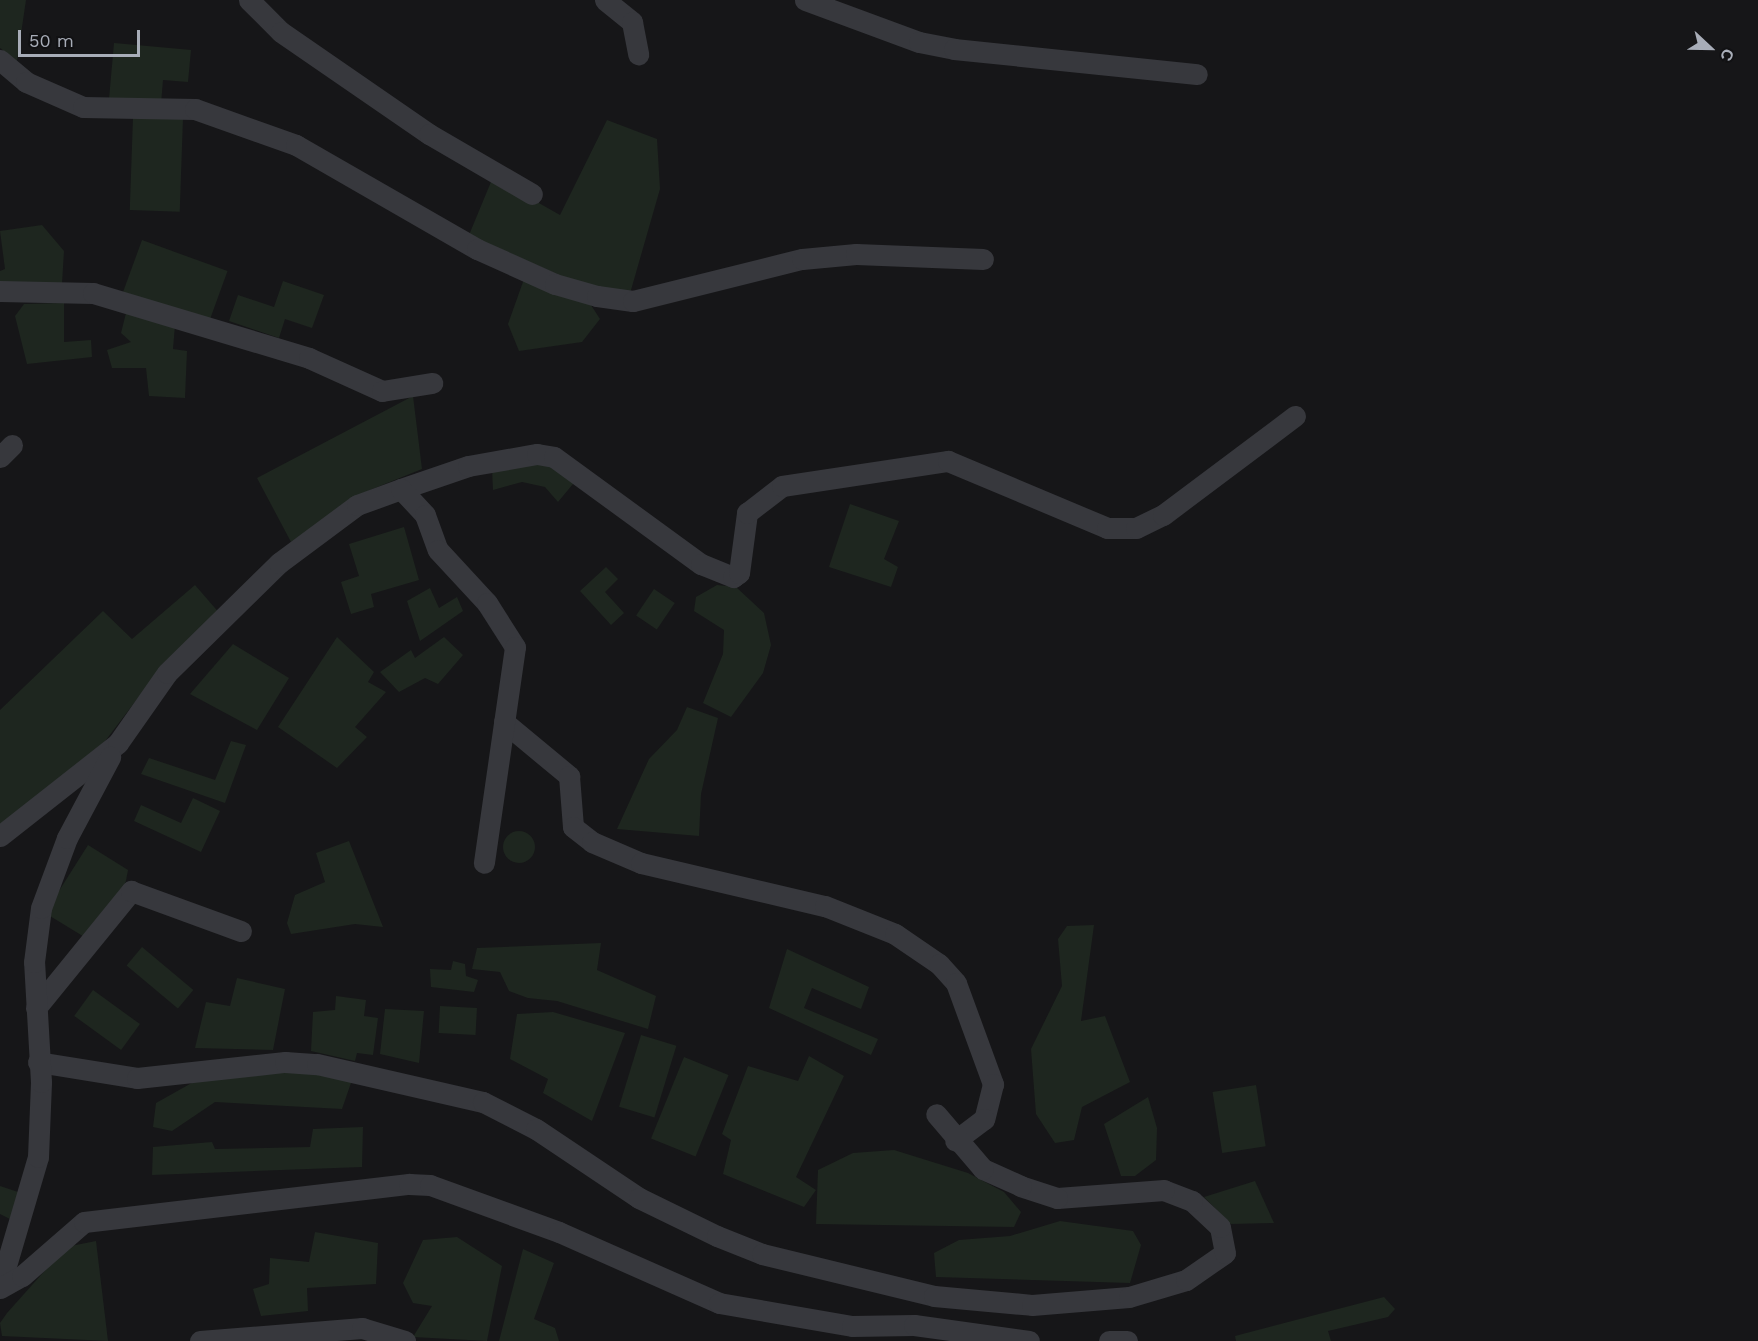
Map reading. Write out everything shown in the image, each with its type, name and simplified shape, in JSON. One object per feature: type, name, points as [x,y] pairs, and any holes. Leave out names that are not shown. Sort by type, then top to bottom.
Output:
[{"type":"street","points":[[249,0],[281,32],[429,134],[532,194]]},
{"type":"street","points":[[605,0],[633,22],[638,54]]},
{"type":"street","points":[[805,0],[919,42],[954,49],[1197,74]]},
{"type":"street","points":[[0,60],[26,82],[83,107],[195,110],[296,145],[477,249],[555,284],[597,296],[633,301],[802,259],[856,255],[983,259]]},
{"type":"street","points":[[0,291],[101,295],[309,358],[382,391],[402,392],[432,383]]},
{"type":"street","points":[[0,1287],[38,1158],[35,940],[51,876],[118,744],[167,673],[279,563],[357,505],[479,464],[537,454],[554,457],[701,564],[734,577],[739,573],[747,513],[782,486],[948,461],[1107,528],[1136,528],[1163,515],[1295,416]]},
{"type":"street","points":[[402,489],[425,515],[438,550],[512,640],[517,657],[504,722],[484,863]]},
{"type":"street","points":[[504,722],[569,776],[573,827],[591,842],[641,863],[825,906],[895,934],[939,964],[956,983],[993,1084],[984,1119],[956,1141]]},
{"type":"street","points":[[0,836],[118,744]]},
{"type":"street","points":[[36,1008],[131,891],[241,931]]},
{"type":"street","points":[[38,1062],[81,1065],[137,1078],[285,1062],[317,1064],[483,1102],[536,1130],[639,1198],[717,1236],[762,1254],[934,1296],[1032,1305],[1129,1297],[1186,1280],[1225,1253],[1220,1227],[1192,1202],[1164,1190],[1057,1198],[983,1169],[956,1141],[936,1114]]},
{"type":"street","points":[[0,1287],[22,1276],[84,1222],[409,1184],[430,1185],[559,1232],[719,1303],[853,1336],[914,1325],[1029,1341]]},
{"type":"street","points":[[200,1341],[362,1328],[405,1341]]},
{"type":"street","points":[[1109,1341],[1127,1341]]},
{"type":"shaded area","points":[[0,0],[26,0],[17,61],[0,48]]},
{"type":"shaded area","points":[[114,43],[191,50],[188,82],[163,80],[161,104],[109,99]]},
{"type":"shaded area","points":[[133,117],[183,119],[180,212],[130,210]]},
{"type":"shaded area","points":[[607,120],[657,139],[660,189],[629,297],[595,291],[469,235],[493,177],[560,215]]},
{"type":"shaded area","points":[[42,225],[64,251],[62,284],[0,287],[0,271],[5,269],[0,231]]},
{"type":"shaded area","points":[[142,240],[228,271],[208,325],[123,294]]},
{"type":"shaded area","points":[[524,279],[589,302],[600,319],[582,342],[519,351],[508,324]]},
{"type":"shaded area","points":[[283,281],[324,295],[312,328],[285,319],[279,338],[229,321],[238,295],[274,307]]},
{"type":"shaded area","points":[[64,303],[64,342],[91,340],[92,357],[27,364],[15,316],[24,304]]},
{"type":"shaded area","points":[[127,309],[175,325],[173,349],[187,351],[185,398],[149,396],[146,368],[112,368],[107,350],[131,342],[121,333]]},
{"type":"shaded area","points":[[413,396],[422,469],[370,490],[291,542],[257,478]]},
{"type":"shaded area","points":[[538,460],[578,478],[558,502],[545,487],[522,482],[493,490],[492,469]]},
{"type":"shaded area","points":[[850,504],[899,521],[884,559],[898,567],[891,587],[829,567]]},
{"type":"shaded area","points":[[404,527],[419,580],[371,594],[374,607],[351,614],[341,582],[359,576],[349,544]]},
{"type":"shaded area","points":[[606,567],[618,579],[605,592],[624,613],[611,625],[580,591]]},
{"type":"shaded area","points":[[195,585],[221,615],[160,669],[96,753],[0,831],[0,710],[103,611],[132,639]]},
{"type":"shaded area","points":[[717,585],[736,587],[764,613],[771,645],[763,673],[731,717],[703,703],[723,654],[724,630],[694,611],[696,597]]},
{"type":"shaded area","points":[[430,588],[439,608],[457,597],[463,611],[420,641],[407,601]]},
{"type":"shaded area","points":[[654,589],[675,603],[657,630],[636,616]]},
{"type":"shaded area","points":[[337,637],[374,672],[368,682],[386,692],[355,727],[367,737],[337,768],[278,727]]},
{"type":"shaded area","points":[[444,637],[463,655],[438,684],[425,678],[399,692],[380,672],[411,650],[415,658]]},
{"type":"shaded area","points":[[233,644],[289,678],[257,730],[190,694]]},
{"type":"shaded area","points":[[687,707],[718,718],[701,794],[699,836],[617,829],[649,759],[677,730]]},
{"type":"shaded area","points":[[231,741],[246,745],[225,803],[141,774],[149,758],[215,780]]},
{"type":"shaded area","points":[[193,798],[220,811],[201,852],[134,821],[141,805],[181,823]]},
{"type":"shaded area","points":[[519,831],[530,836],[535,847],[530,858],[519,863],[508,858],[503,847],[508,836]]},
{"type":"shaded area","points":[[349,841],[383,927],[355,924],[291,934],[287,923],[295,895],[325,882],[316,853]]},
{"type":"shaded area","points":[[88,845],[128,870],[124,891],[86,938],[45,913]]},
{"type":"shaded area","points":[[1094,925],[1081,1021],[1105,1016],[1130,1082],[1082,1107],[1074,1140],[1055,1143],[1036,1114],[1031,1049],[1062,986],[1058,939],[1067,926]]},
{"type":"shaded area","points":[[601,943],[597,970],[656,996],[648,1029],[557,1001],[528,998],[509,991],[500,972],[472,969],[477,948]]},
{"type":"shaded area","points":[[142,947],[193,990],[178,1008],[127,965]]},
{"type":"shaded area","points":[[787,949],[869,987],[861,1009],[812,988],[804,1008],[878,1039],[871,1055],[769,1008]]},
{"type":"shaded area","points":[[453,961],[465,964],[466,976],[478,980],[474,992],[431,987],[430,969],[451,970]]},
{"type":"shaded area","points":[[237,978],[285,989],[273,1050],[195,1048],[206,1002],[230,1006]]},
{"type":"shaded area","points":[[93,990],[140,1024],[121,1050],[74,1016]]},
{"type":"shaded area","points":[[336,996],[366,1000],[364,1016],[378,1018],[373,1055],[357,1053],[355,1061],[311,1051],[313,1012],[335,1010]]},
{"type":"shaded area","points":[[440,1006],[477,1008],[476,1035],[439,1033]]},
{"type":"shaded area","points":[[385,1009],[424,1011],[419,1063],[380,1054]]},
{"type":"shaded area","points":[[553,1012],[625,1033],[592,1121],[543,1093],[548,1079],[510,1059],[517,1014]]},
{"type":"shaded area","points":[[641,1035],[676,1046],[654,1118],[619,1107]]},
{"type":"shaded area","points":[[809,1056],[844,1076],[796,1177],[816,1190],[804,1207],[723,1174],[731,1140],[722,1134],[748,1066],[798,1081]]},
{"type":"shaded area","points":[[684,1057],[729,1075],[696,1157],[651,1139]]},
{"type":"shaded area","points":[[318,1068],[352,1080],[342,1109],[215,1102],[172,1131],[153,1127],[156,1103],[197,1080]]},
{"type":"shaded area","points":[[1256,1085],[1266,1146],[1222,1153],[1213,1092]]},
{"type":"shaded area","points":[[1148,1097],[1157,1128],[1156,1160],[1135,1176],[1121,1176],[1104,1124]]},
{"type":"shaded area","points":[[363,1127],[362,1167],[152,1175],[153,1147],[212,1142],[215,1149],[310,1147],[313,1129]]},
{"type":"shaded area","points":[[894,1150],[968,1173],[1004,1192],[1021,1212],[1014,1227],[816,1224],[818,1170],[853,1153]]},
{"type":"shaded area","points":[[1255,1181],[1274,1223],[1231,1224],[1204,1197]]},
{"type":"shaded area","points":[[0,1186],[24,1194],[10,1219],[0,1214]]},
{"type":"shaded area","points":[[1060,1221],[1133,1231],[1141,1245],[1130,1283],[936,1277],[934,1253],[959,1240],[1010,1236]]},
{"type":"shaded area","points":[[315,1232],[378,1243],[376,1284],[307,1288],[308,1311],[261,1316],[253,1289],[269,1284],[270,1258],[309,1262]]},
{"type":"shaded area","points":[[457,1237],[502,1266],[487,1341],[413,1337],[432,1306],[413,1303],[403,1283],[423,1240]]},
{"type":"shaded area","points":[[96,1241],[108,1341],[2,1336],[0,1323],[7,1313],[66,1247]]},
{"type":"shaded area","points":[[523,1249],[554,1263],[534,1319],[555,1328],[559,1341],[499,1341]]},
{"type":"shaded area","points":[[1384,1297],[1395,1309],[1388,1317],[1328,1331],[1331,1341],[1236,1341],[1235,1336]]}]
